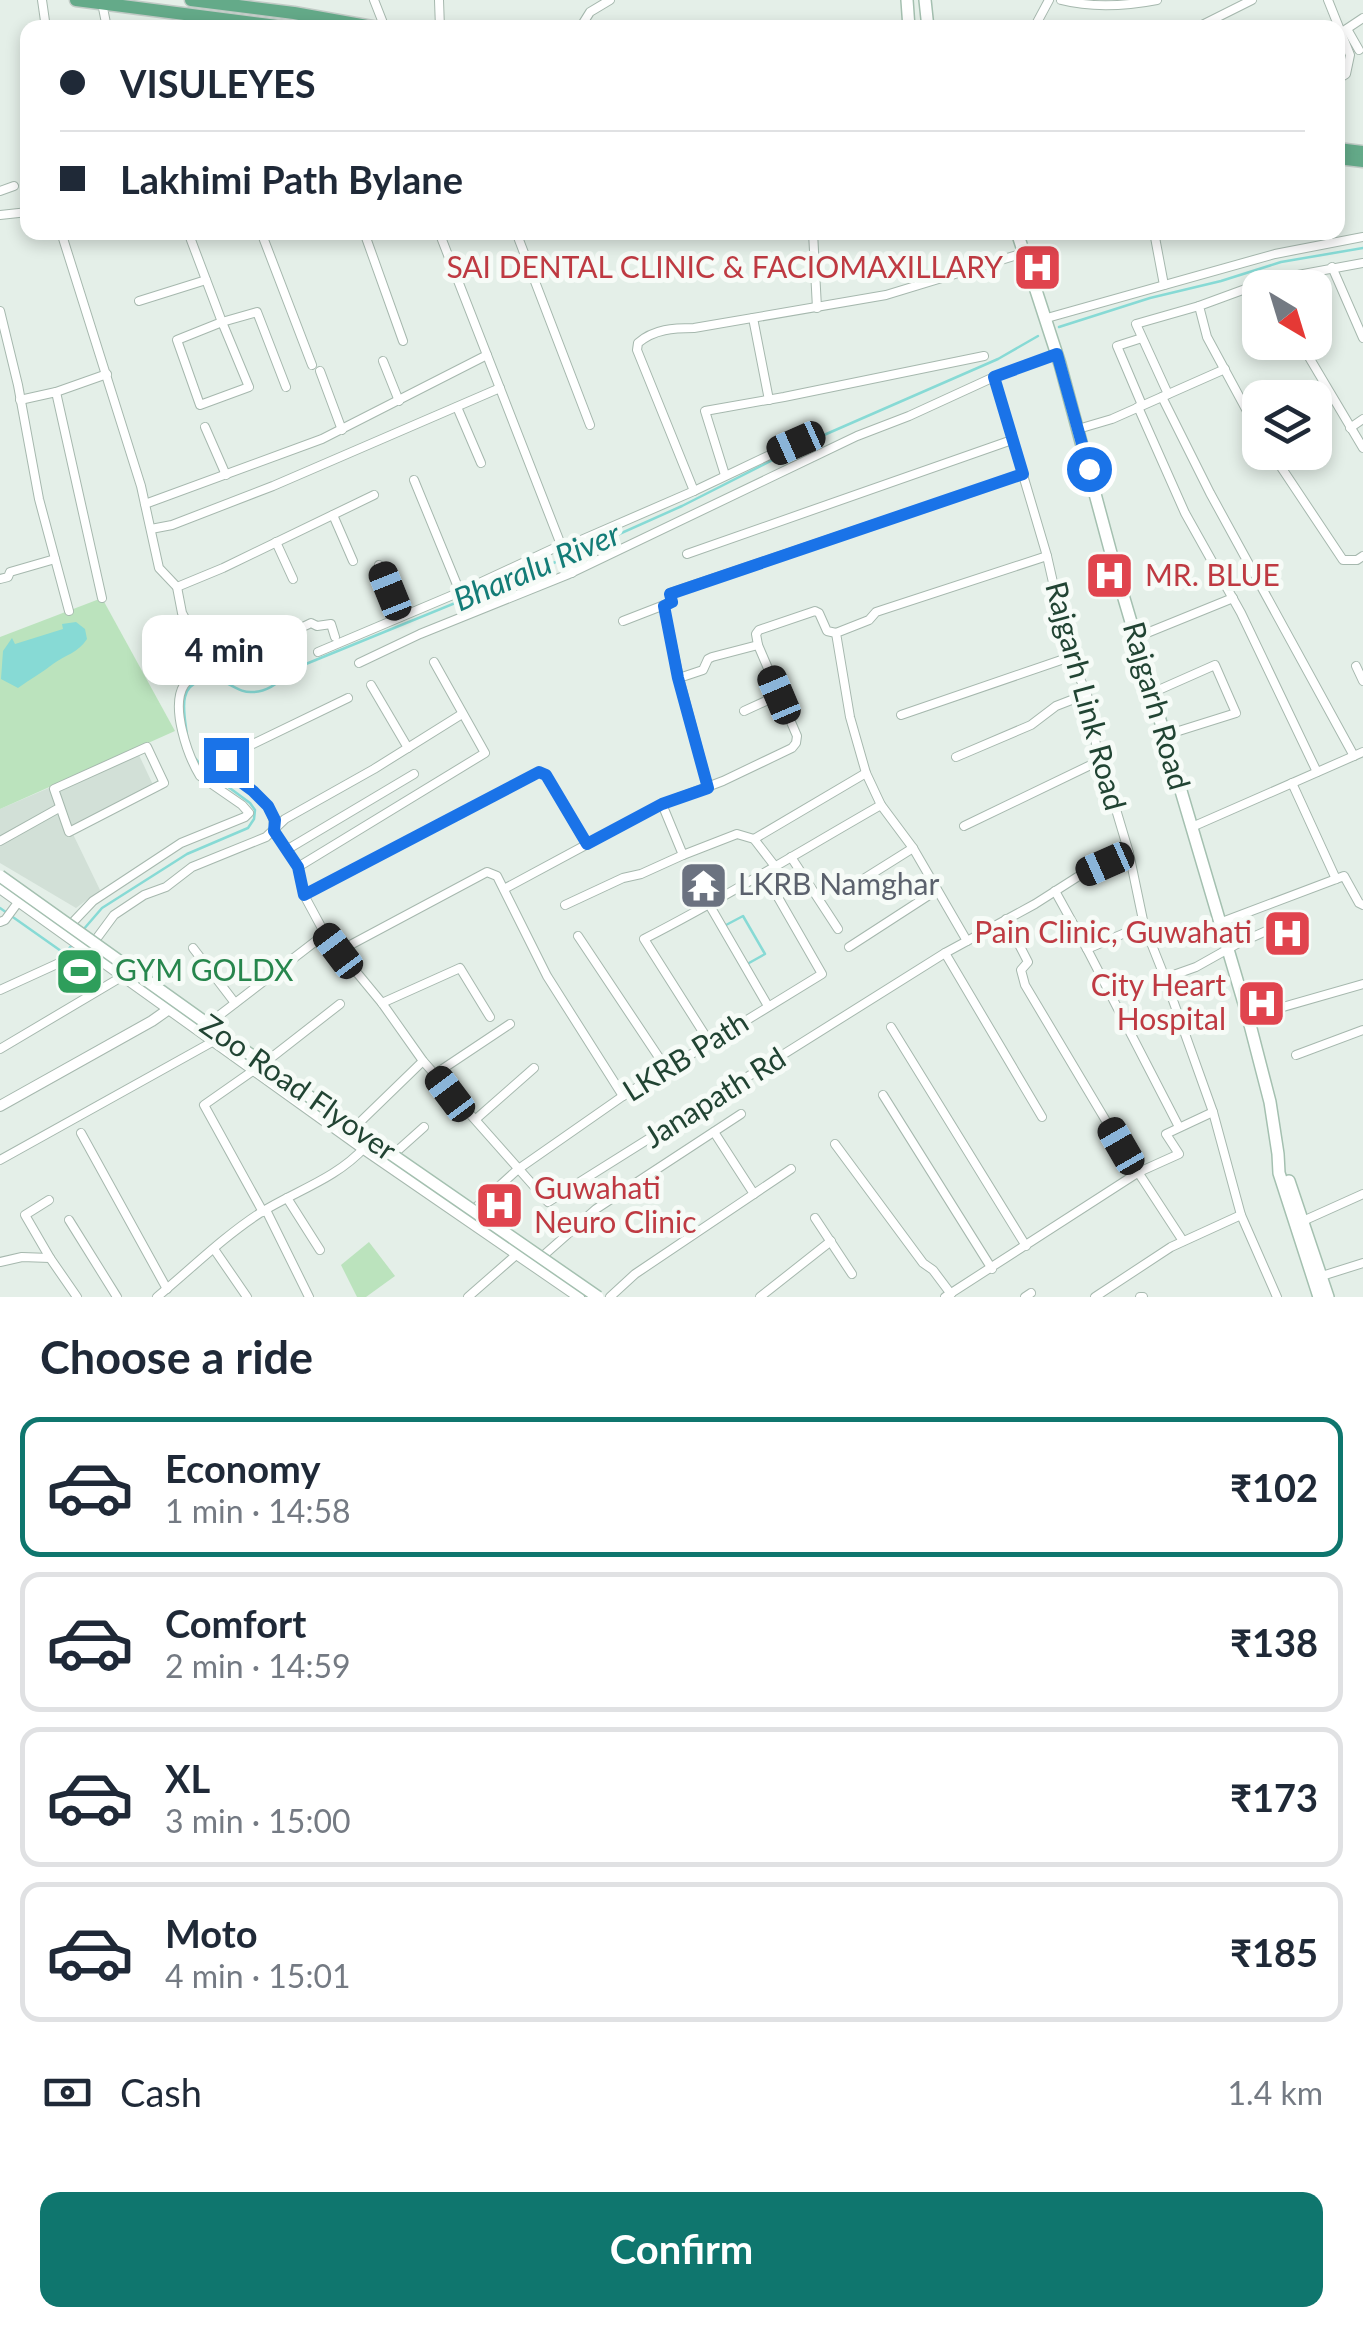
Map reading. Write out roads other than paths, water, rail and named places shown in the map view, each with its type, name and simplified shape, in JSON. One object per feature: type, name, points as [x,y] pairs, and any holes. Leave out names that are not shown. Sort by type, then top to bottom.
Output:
[{"type":"main road","points":[[76,0],[232,20]]},
{"type":"main road","points":[[192,0],[292,6],[347,20]]},
{"type":"main road","name":"Rajgarh Road","points":[[1021,240],[1222,922],[1270,1102],[1278,1173],[1319,1297]]},
{"type":"main road","name":"Zoo Road Flyover","points":[[0,879],[378,1154],[588,1297]]},
{"type":"main road","name":"Zoo Road Flyover","points":[[0,879],[598,1297]]},
{"type":"main road","name":"Rajgarh Road","points":[[1278,1154],[1328,1297]]},
{"type":"street","points":[[585,20],[590,12],[610,0]]},
{"type":"street","points":[[1060,0],[1094,6],[1157,0]]},
{"type":"street","points":[[1215,20],[1251,0]]},
{"type":"street","points":[[102,3],[105,20]]},
{"type":"street","points":[[1345,34],[1350,56],[1345,75]]},
{"type":"street","points":[[1350,56],[1361,48]]},
{"type":"street","points":[[0,191],[14,186]]},
{"type":"street","points":[[1047,318],[1275,254],[1363,237]]},
{"type":"street","points":[[64,240],[145,504],[159,568],[178,587],[182,613],[213,669]]},
{"type":"street","points":[[191,240],[222,322],[249,388],[200,405],[176,340],[222,322],[257,312],[286,387]]},
{"type":"street","points":[[264,240],[342,430]]},
{"type":"street","points":[[367,240],[402,340]]},
{"type":"street","points":[[442,240],[572,573]]},
{"type":"street","points":[[519,240],[590,426]]},
{"type":"street","points":[[813,240],[817,308]]},
{"type":"street","points":[[1156,240],[1164,284]]},
{"type":"street","points":[[694,490],[638,342],[658,331],[886,295],[1026,255]]},
{"type":"street","points":[[1321,270],[1363,263]]},
{"type":"street","points":[[1332,267],[1363,338]]},
{"type":"street","points":[[140,300],[206,280]]},
{"type":"street","points":[[1192,827],[1359,754],[1210,492],[1136,324],[1242,293]]},
{"type":"street","points":[[1199,306],[1207,337],[1242,402]]},
{"type":"street","points":[[0,311],[39,499],[68,611]]},
{"type":"street","points":[[753,318],[769,400]]},
{"type":"street","points":[[1142,338],[1117,346],[1140,406],[1185,513],[1233,598],[1316,772]]},
{"type":"street","points":[[359,663],[572,573],[857,436],[1057,354]]},
{"type":"street","points":[[145,504],[342,430],[487,355]]},
{"type":"street","points":[[725,475],[705,411],[984,356]]},
{"type":"street","points":[[1310,360],[1363,448]]},
{"type":"street","points":[[383,362],[398,401]]},
{"type":"street","points":[[1078,429],[1112,419],[1224,369]]},
{"type":"street","points":[[20,400],[107,374]]},
{"type":"street","name":"Rajgarh Link Road","points":[[994,377],[1047,556],[1070,657],[1086,694],[1099,761],[1129,853],[1144,924],[1212,1112],[1241,1215],[1274,1296]]},
{"type":"street","points":[[151,530],[273,486],[500,388]]},
{"type":"street","points":[[56,392],[102,598]]},
{"type":"street","points":[[457,407],[481,463]]},
{"type":"street","points":[[1350,428],[1363,419]]},
{"type":"street","points":[[205,427],[226,474]]},
{"type":"street","points":[[560,544],[565,547],[816,433]]},
{"type":"street","points":[[687,554],[1012,440]]},
{"type":"street","points":[[1283,470],[1343,560],[1363,556]]},
{"type":"street","points":[[622,621],[672,602],[670,594],[1023,474]]},
{"type":"street","points":[[414,480],[460,592]]},
{"type":"street","points":[[178,587],[374,496]]},
{"type":"street","points":[[333,515],[352,561]]},
{"type":"street","points":[[276,542],[293,579]]},
{"type":"street","points":[[318,652],[460,592],[560,544]]},
{"type":"street","points":[[504,889],[662,804],[708,788],[796,743],[797,736],[758,645],[759,630],[815,610],[827,632],[836,633],[870,620],[876,612],[1047,556]]},
{"type":"street","points":[[0,579],[10,572],[55,559]]},
{"type":"street","points":[[379,565],[400,617]]},
{"type":"street","points":[[1136,636],[1233,598]]},
{"type":"street","points":[[664,606],[678,678],[708,788]]},
{"type":"street","points":[[75,922],[93,901],[181,843],[249,813],[200,776],[184,740],[180,714],[183,686],[195,675],[311,623],[331,624],[335,637]]},
{"type":"street","points":[[836,633],[850,717],[866,773],[881,805],[912,848],[967,941]]},
{"type":"street","points":[[678,678],[703,670],[712,658],[758,645]]},
{"type":"street","points":[[901,715],[1070,657]]},
{"type":"street","points":[[298,867],[484,753],[434,662]]},
{"type":"street","points":[[1154,692],[1215,665],[1236,713],[1166,735]]},
{"type":"street","points":[[1356,666],[1363,681]]},
{"type":"street","points":[[371,684],[408,748]]},
{"type":"street","points":[[956,757],[1031,725],[1056,706],[1086,694]]},
{"type":"street","points":[[744,711],[779,695]]},
{"type":"street","name":"Janapath Rd","points":[[348,698],[228,756],[227,772],[268,806],[275,820],[274,831],[298,867],[304,895],[338,951],[450,1094],[548,1202],[945,953],[1082,874],[1129,853]]},
{"type":"street","points":[[94,936],[144,895],[166,887],[192,867],[266,837],[285,819],[462,714]]},
{"type":"street","points":[[147,747],[164,783],[69,832],[60,808],[54,789],[147,747]]},
{"type":"street","points":[[964,826],[1099,761]]},
{"type":"street","points":[[304,895],[539,772],[546,775],[587,844]]},
{"type":"street","points":[[754,839],[866,773]]},
{"type":"street","points":[[288,850],[414,774]]},
{"type":"street","points":[[1292,783],[1336,879]]},
{"type":"street","points":[[662,804],[684,855]]},
{"type":"street","points":[[710,1043],[644,940],[710,906],[881,805]]},
{"type":"street","points":[[0,841],[60,808]]},
{"type":"street","points":[[565,906],[623,878],[738,834],[754,839],[774,865]]},
{"type":"street","points":[[854,884],[912,848]]},
{"type":"street","points":[[791,856],[838,929]]},
{"type":"street","points":[[338,951],[492,872],[547,976],[624,1096]]},
{"type":"street","name":"LKRB Path","points":[[466,1220],[517,1170],[624,1096],[822,974],[764,873]]},
{"type":"street","points":[[1222,922],[1344,876],[1363,905]]},
{"type":"street","points":[[0,879],[75,922],[475,1208],[609,1297],[636,1274],[791,1169]]},
{"type":"street","points":[[0,879],[9,913],[62,932],[579,1297]]},
{"type":"street","points":[[848,946],[937,890]]},
{"type":"street","points":[[1055,891],[1179,1127]]},
{"type":"street","points":[[710,906],[768,1006]]},
{"type":"street","points":[[1006,920],[1028,962],[1021,970],[1025,985],[1183,1242]]},
{"type":"street","points":[[1087,949],[1144,924]]},
{"type":"street","points":[[1166,978],[1282,924]]},
{"type":"street","points":[[212,1021],[326,934]]},
{"type":"street","points":[[578,936],[666,1068]]},
{"type":"street","points":[[0,990],[82,947]]},
{"type":"street","points":[[193,948],[234,1003]]},
{"type":"street","points":[[945,953],[1042,1116]]},
{"type":"street","points":[[382,1003],[460,968],[490,1017]]},
{"type":"street","points":[[0,1049],[124,976]]},
{"type":"street","points":[[1248,1016],[1363,984]]},
{"type":"street","points":[[268,1061],[340,1004]]},
{"type":"street","points":[[0,1106],[169,1009]]},
{"type":"street","points":[[435,1074],[510,1024]]},
{"type":"street","points":[[891,1028],[1026,1246]]},
{"type":"street","points":[[1296,1056],[1363,1030]]},
{"type":"street","points":[[0,1160],[214,1041]]},
{"type":"street","points":[[358,1124],[423,1061]]},
{"type":"street","points":[[476,1120],[534,1068]]},
{"type":"street","points":[[254,1070],[204,1106],[309,1297]]},
{"type":"street","points":[[883,1096],[992,1269]]},
{"type":"street","points":[[836,1144],[923,1263],[933,1270],[948,1296],[1139,1172],[1179,1154],[1166,1134],[1212,1112]]},
{"type":"street","points":[[544,1255],[596,1209],[741,1114]]},
{"type":"street","points":[[396,1152],[424,1127]]},
{"type":"street","points":[[714,1132],[754,1194]]},
{"type":"street","points":[[81,1133],[167,1289]]},
{"type":"street","points":[[157,1297],[265,1211],[352,1162],[374,1136]]},
{"type":"street","points":[[1304,1221],[1363,1194]]},
{"type":"street","points":[[287,1198],[320,1250]]},
{"type":"street","points":[[49,1200],[25,1215],[77,1297]]},
{"type":"street","points":[[1101,1295],[1183,1242],[1241,1215]]},
{"type":"street","points":[[815,1218],[852,1274]]},
{"type":"street","points":[[69,1220],[117,1297]]},
{"type":"street","points":[[760,1297],[831,1241]]},
{"type":"street","points":[[214,1249],[247,1297]]},
{"type":"street","points":[[468,1297],[516,1255]]},
{"type":"street","points":[[0,1262],[22,1257],[50,1258]]},
{"type":"street","points":[[1322,1276],[1363,1264]]},
{"type":"water","points":[[76,622],[85,629],[87,639],[75,651],[18,688],[1,679],[3,651],[12,638],[15,644]]},
{"type":"waterway","points":[[1059,327],[1281,262],[1363,248]]},
{"type":"waterway","name":"Bharalu River","points":[[570,556],[682,506],[808,442],[998,359],[1038,336]]},
{"type":"waterway","name":"Bharalu River","points":[[187,736],[184,701],[195,683],[212,680],[245,691],[267,689],[301,666],[563,559]]},
{"type":"waterway","name":"Bharalu River","points":[[83,930],[102,908],[187,854],[248,828],[254,819],[255,810],[250,803],[195,758]]},
{"type":"waterway","name":"Bharalu River","points":[[0,908],[61,951],[72,945]]},
{"type":"waterway","points":[[726,925],[743,916],[765,954],[749,963]]},
{"type":"place","name":"SAI DENTAL CLINIC & FACIOMAXILLARY","points":[[1038,268]]},
{"type":"place","name":"MR. BLUE","points":[[1110,576]]},
{"type":"place","name":"LKRB Namghar","points":[[703,885]]},
{"type":"place","name":"Pain Clinic, Guwahati","points":[[1287,933]]},
{"type":"place","name":"GYM GOLDX","points":[[80,971]]},
{"type":"place","name":"City Heart Hospital","points":[[1261,1003]]},
{"type":"place","name":"Guwahati Neuro Clinic","points":[[499,1206]]}]
